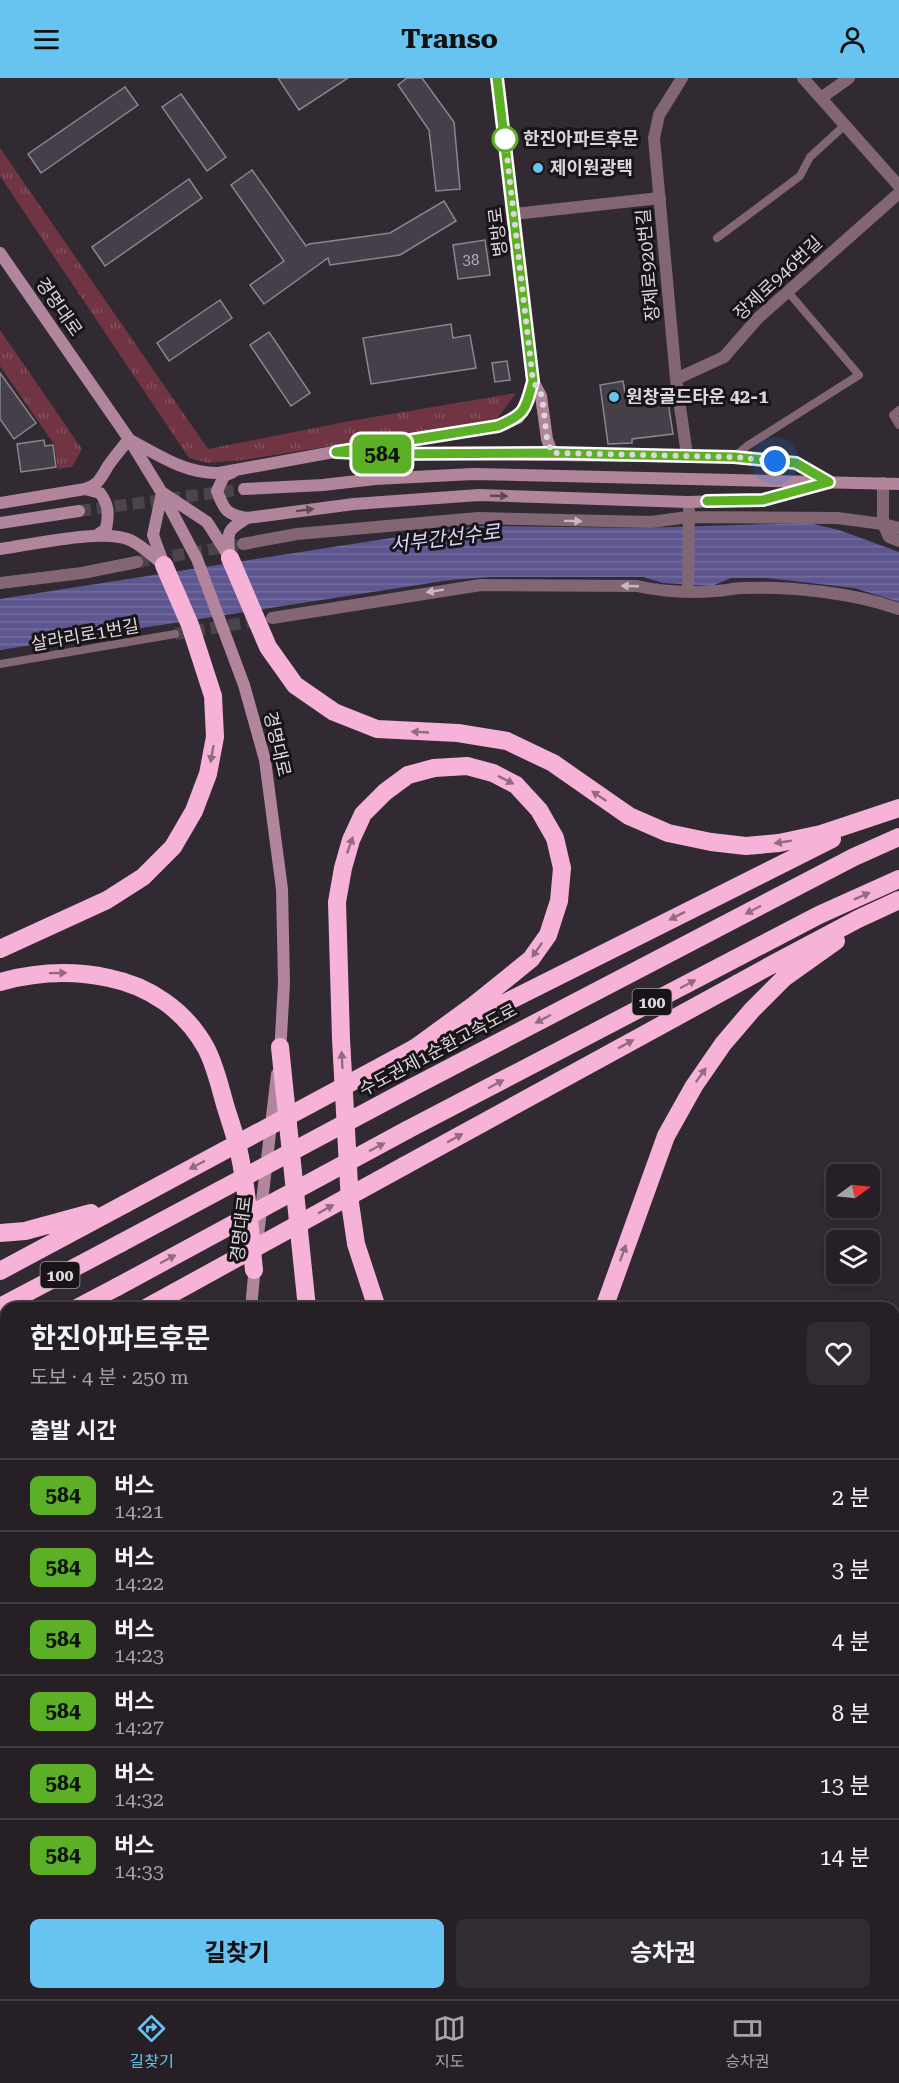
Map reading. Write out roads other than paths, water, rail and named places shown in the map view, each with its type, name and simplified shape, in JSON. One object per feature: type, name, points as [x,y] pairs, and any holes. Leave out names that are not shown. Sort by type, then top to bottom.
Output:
[{"type":"highway","points":[[230,558],[268,647],[295,685],[334,712],[377,729],[458,734],[507,741],[553,763],[629,816],[668,833],[711,842],[746,846],[779,843],[821,834],[880,816]]},
{"type":"highway","points":[[0,949],[107,900],[142,877],[173,847],[194,811],[208,774],[215,737],[213,696],[182,630],[165,565]]},
{"type":"highway","points":[[375,1302],[356,1244],[350,1203],[337,902],[348,849],[363,814],[385,792],[408,775],[434,768],[467,766],[493,773],[516,785],[539,810],[555,838],[562,868],[559,901],[548,935],[531,959],[415,1048]]},
{"type":"highway","points":[[0,1271],[415,1048],[899,808]]},
{"type":"highway","name":"수도권제1순환고속도로","points":[[9,1302],[411,1088],[854,857],[899,837]]},
{"type":"highway","name":"100","points":[[88,1302],[407,1130],[819,915],[899,879]]},
{"type":"highway","points":[[157,1302],[858,919],[899,900]]},
{"type":"highway","points":[[606,1302],[666,1136],[693,1086],[723,1044],[752,1010],[784,978],[842,937],[858,919]]},
{"type":"highway","points":[[0,981],[59,972],[96,975],[128,982],[162,998],[188,1022],[205,1047],[217,1074],[240,1156],[254,1270]]},
{"type":"highway","points":[[280,1047],[306,1302]]},
{"type":"highway","points":[[0,1233],[25,1231],[125,1204]]},
{"type":"street","name":"병방로","points":[[497,78],[533,381]]},
{"type":"street","name":"장제로920번길","points":[[682,78],[659,115],[654,138],[676,380],[687,455]]},
{"type":"street","points":[[803,78],[899,186]]},
{"type":"street","points":[[820,98],[849,78]]},
{"type":"street","name":"장제로946번길","points":[[676,380],[724,357],[758,318],[899,193]]},
{"type":"street","points":[[514,214],[660,198]]},
{"type":"street","name":"경명대로","points":[[0,253],[129,439],[162,493],[197,559],[244,685],[266,760],[282,889],[284,983],[280,1047],[251,1302]]},
{"type":"street","points":[[0,502],[85,489],[96,485],[104,477],[108,466],[129,439],[183,468],[202,473],[219,473],[243,467],[498,426],[518,418],[526,405],[533,381]]},
{"type":"street","points":[[533,381],[542,396],[547,439],[552,453]]},
{"type":"street","points":[[336,452],[734,457],[796,463],[829,482]]},
{"type":"street","points":[[243,467],[224,477],[217,491],[223,507],[233,516],[247,518],[354,504],[479,495],[688,501],[763,500],[829,482]]},
{"type":"street","points":[[244,489],[473,474],[899,484]]},
{"type":"street","points":[[882,483],[883,524],[889,537],[899,541]]},
{"type":"street","points":[[85,489],[100,493],[106,501],[109,514],[106,529],[96,536]]},
{"type":"street","points":[[165,565],[153,535],[162,493],[207,522],[230,558]]},
{"type":"street","points":[[688,501],[688,590]]},
{"type":"street","points":[[0,523],[79,511]]},
{"type":"street","points":[[230,558],[228,535],[230,529],[247,518]]},
{"type":"street","points":[[243,544],[297,534],[478,518],[651,522],[837,518],[899,528]]},
{"type":"street","points":[[0,549],[96,536],[120,537],[130,540],[165,565]]},
{"type":"street","points":[[0,583],[82,573],[137,562]]},
{"type":"street","points":[[272,618],[481,585],[637,586],[662,591],[742,588],[816,591],[899,609]]},
{"type":"street","points":[[246,1302],[254,1270]]},
{"type":"lane","points":[[717,238],[800,176],[810,157],[845,125]]},
{"type":"lane","points":[[734,457],[747,446],[859,375],[788,291]]},
{"type":"lane","points":[[899,410],[893,415],[899,425]]},
{"type":"lane","name":"살라리로1번길","points":[[0,664],[118,645],[182,630]]},
{"type":"water","name":"서부간선수로","points":[[809,523],[839,530],[899,552],[899,602],[854,588],[767,578],[731,578],[712,586],[663,583],[643,577],[490,577],[450,580],[0,650],[0,599],[481,526],[640,528]]},
{"type":"tunnel","points":[[79,511],[244,489]]},
{"type":"tunnel","points":[[137,562],[243,544]]},
{"type":"tunnel","points":[[175,634],[262,620]]},
{"type":"place","name":"한진아파트후문","points":[[505,139]]},
{"type":"place","name":"제이원광택","points":[[538,168]]},
{"type":"place","name":"원창골드타운 42-1","points":[[614,397]]}]
